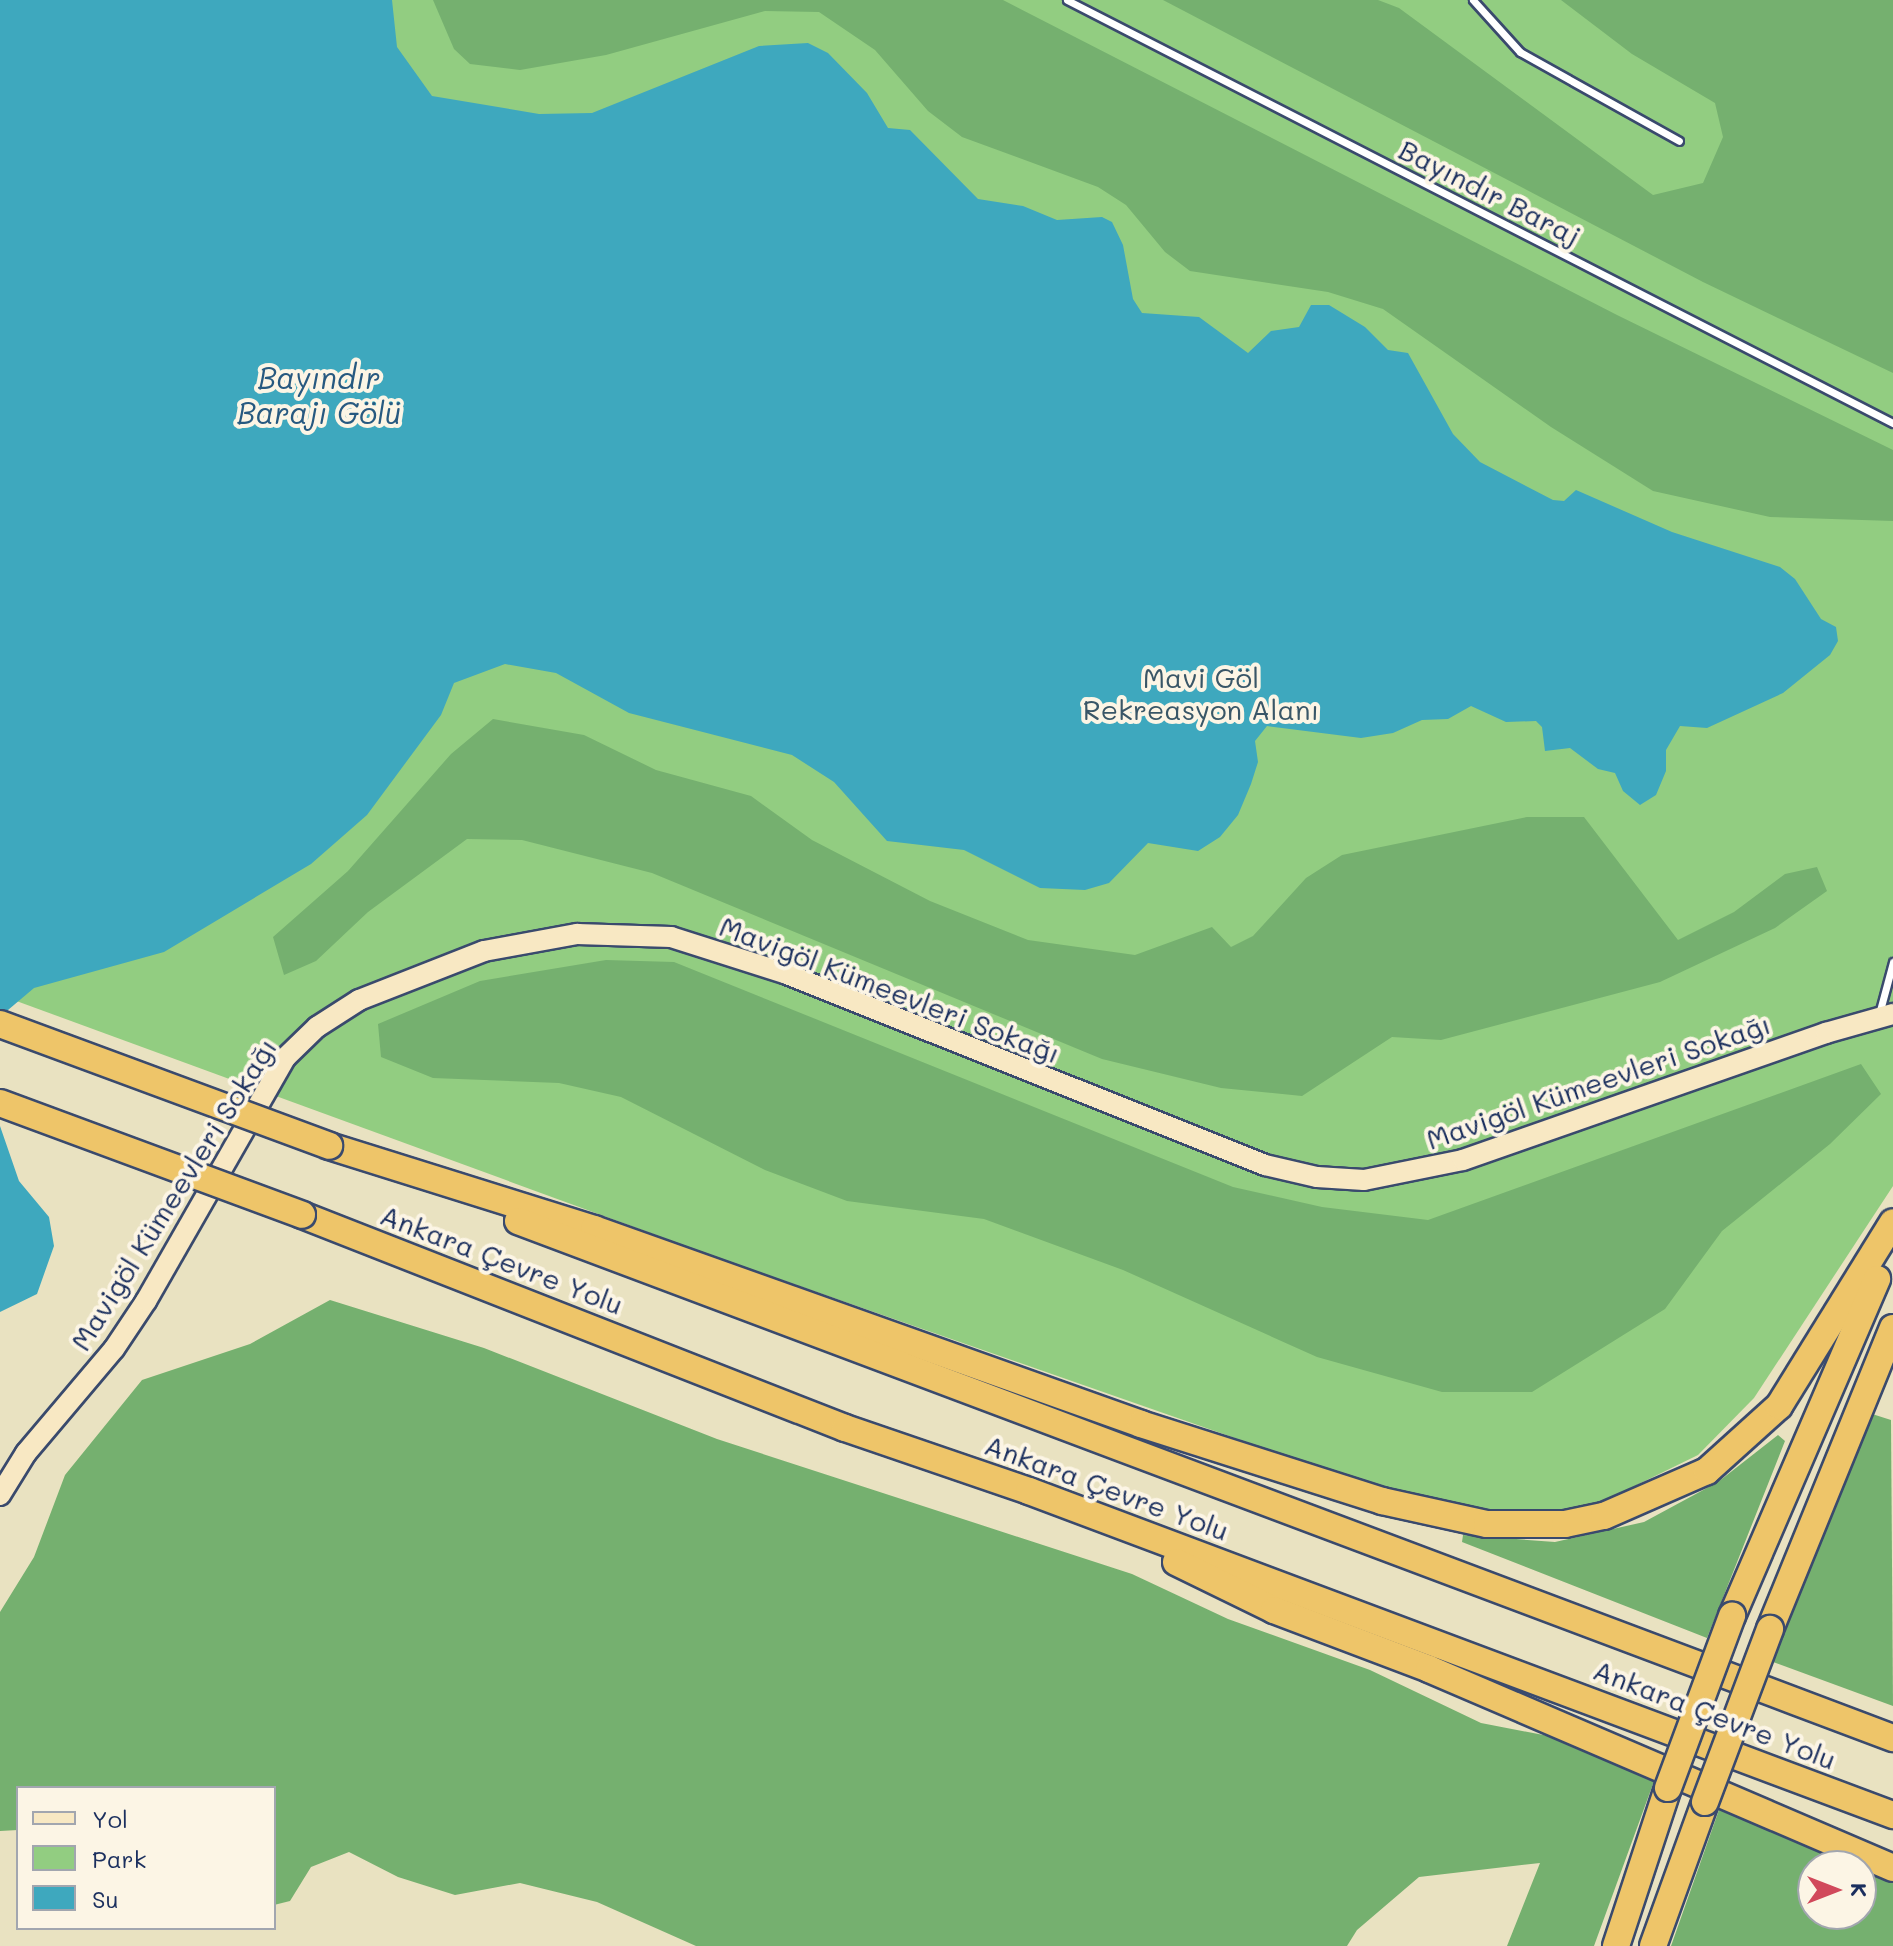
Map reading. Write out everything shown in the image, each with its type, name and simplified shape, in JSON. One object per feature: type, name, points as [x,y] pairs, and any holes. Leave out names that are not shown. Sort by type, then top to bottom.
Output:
[{"type":"highway","points":[[0,1024],[329,1146],[594,1229],[1141,1424],[1382,1501],[1487,1524],[1565,1524],[1604,1516],[1707,1471],[1779,1406],[1893,1222]]},
{"type":"highway","name":"Ankara Çevre Yolu","points":[[0,1103],[302,1215],[845,1428],[1029,1491],[1893,1815]]},
{"type":"highway","name":"Ankara Çevre Yolu","points":[[329,1146],[647,1272],[1893,1738]]},
{"type":"highway","points":[[1616,1946],[1668,1788],[1732,1616],[1818,1407],[1893,1247]]},
{"type":"highway","points":[[1653,1946],[1770,1629],[1893,1328]]},
{"type":"highway","points":[[1029,1491],[1274,1610],[1429,1669],[1893,1868]]},
{"type":"street","name":"Mavigöl Kümeevleri Sokağı","points":[[0,1495],[26,1453],[114,1349],[146,1301],[285,1058],[317,1027],[359,1000],[484,951],[577,934],[684,941],[787,974],[1265,1165],[1317,1177],[1364,1180],[1463,1160],[1886,1016]]},
{"type":"lane","name":"Bayındır Baraj","points":[[1067,0],[1893,423]]},
{"type":"lane","points":[[1473,0],[1520,52],[1679,141]]},
{"type":"lane","points":[[1886,1016],[1893,962]]},
{"type":"green space","name":"Mavi Göl Rekreasyon Alanı","points":[[0,0],[1893,0],[1893,1186],[1754,1398],[1698,1455],[1600,1503],[1550,1513],[1500,1511],[1387,1491],[716,1257],[0,995]]},
{"type":"green space","points":[[433,0],[1003,0],[1617,315],[1893,450],[1893,521],[1770,517],[1653,491],[1551,427],[1383,309],[1328,292],[1190,271],[1165,252],[1126,205],[1098,187],[962,137],[928,111],[875,50],[819,12],[765,11],[606,55],[520,70],[470,64],[454,49]]},
{"type":"green space","points":[[1163,0],[1378,0],[1399,8],[1653,195],[1703,183],[1723,137],[1715,103],[1632,54],[1561,0],[1893,0],[1893,373],[1703,282]]},
{"type":"green space","points":[[493,719],[584,735],[656,770],[751,796],[812,840],[930,901],[1028,940],[1135,955],[1212,927],[1231,947],[1253,936],[1306,878],[1342,855],[1527,817],[1584,817],[1678,940],[1734,912],[1785,874],[1817,867],[1827,891],[1775,928],[1660,982],[1441,1040],[1392,1037],[1302,1096],[1221,1088],[1102,1059],[652,873],[522,840],[467,839],[368,912],[316,961],[284,975],[273,937],[348,871],[451,754]]},
{"type":"green space","points":[[606,960],[674,962],[1233,1187],[1322,1207],[1428,1220],[1861,1064],[1881,1094],[1830,1144],[1722,1231],[1665,1309],[1532,1392],[1442,1392],[1317,1357],[1123,1270],[984,1219],[847,1201],[765,1170],[621,1097],[559,1083],[433,1078],[381,1057],[378,1024],[480,981]]},
{"type":"green space","points":[[330,1300],[484,1348],[717,1439],[1132,1574],[1228,1619],[1370,1670],[1481,1723],[1590,1744],[1657,1773],[1594,1946],[1507,1946],[1540,1863],[1419,1877],[1357,1930],[1347,1946],[696,1946],[597,1902],[520,1883],[455,1895],[398,1877],[349,1852],[311,1867],[290,1901],[276,1904],[276,1786],[16,1786],[16,1830],[0,1831],[0,1612],[34,1557],[65,1475],[142,1380],[250,1344]]},
{"type":"green space","points":[[1869,1413],[1891,1420],[1893,1706],[1773,1662]]},
{"type":"green space","points":[[1778,1435],[1785,1441],[1707,1638],[1462,1542],[1463,1535],[1555,1542],[1644,1522],[1718,1482]]},
{"type":"green space","points":[[1720,1807],[1822,1850],[1797,1850],[1797,1930],[1877,1930],[1877,1874],[1893,1882],[1893,1946],[1671,1946]]},
{"type":"water","name":"Bayındır Barajı Gölü","points":[[0,0],[392,0],[397,47],[432,96],[539,114],[592,113],[759,46],[808,43],[828,53],[867,93],[888,128],[910,130],[978,199],[1023,206],[1057,220],[1102,217],[1112,222],[1123,245],[1133,299],[1142,313],[1199,317],[1248,353],[1271,331],[1299,327],[1311,305],[1329,305],[1365,327],[1388,350],[1408,353],[1453,434],[1480,462],[1553,500],[1564,501],[1576,490],[1672,532],[1780,567],[1795,579],[1821,619],[1836,627],[1838,641],[1830,655],[1783,693],[1707,728],[1680,726],[1666,750],[1666,771],[1656,795],[1640,805],[1623,791],[1615,773],[1598,769],[1570,748],[1545,751],[1542,727],[1536,721],[1506,722],[1471,706],[1448,719],[1422,720],[1393,733],[1361,738],[1267,726],[1255,741],[1258,762],[1238,815],[1220,837],[1198,851],[1148,843],[1109,883],[1085,890],[1040,888],[964,850],[887,841],[834,782],[792,755],[629,713],[556,673],[505,664],[454,683],[441,715],[367,815],[311,864],[164,952],[34,988],[8,1010],[0,1027]]},
{"type":"water","points":[[0,1126],[19,1181],[49,1217],[54,1246],[37,1294],[0,1312]]}]
